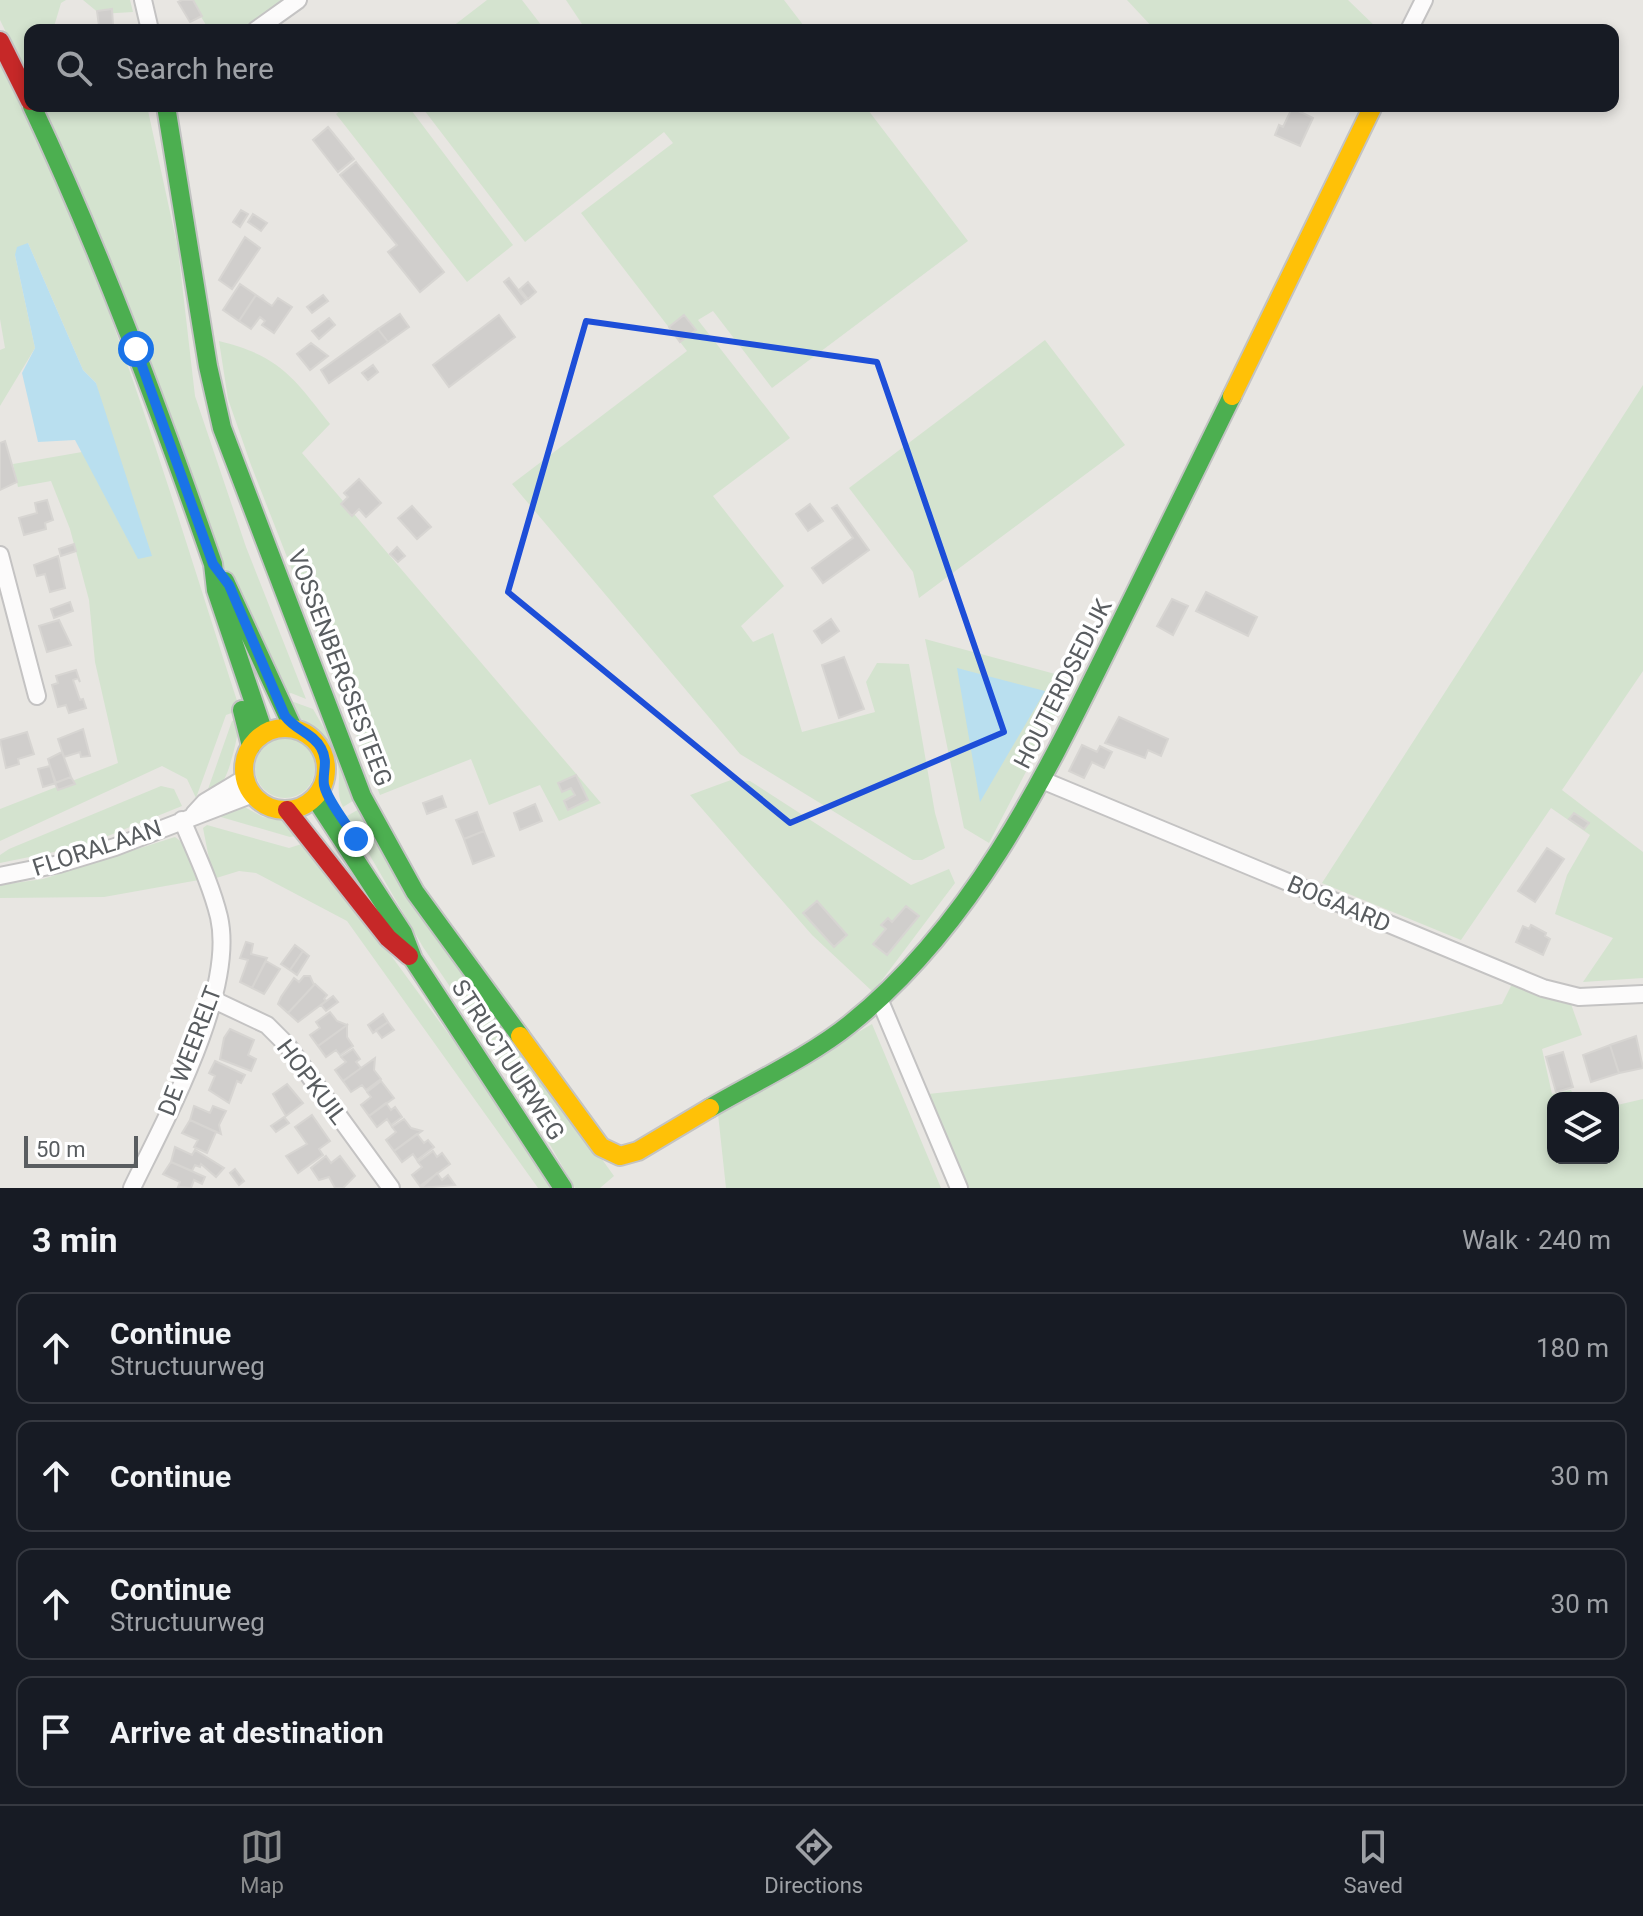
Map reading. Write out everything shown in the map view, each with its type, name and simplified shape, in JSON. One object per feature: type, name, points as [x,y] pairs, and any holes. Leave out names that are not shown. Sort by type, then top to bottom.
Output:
[{"type":"street","points":[[143,0],[149,24]]},
{"type":"street","points":[[264,24],[298,0]]},
{"type":"street","points":[[1412,24],[1424,0]]},
{"type":"street","points":[[0,41],[24,90]]},
{"type":"street","points":[[35,112],[82,209],[160,410],[213,564],[216,590],[258,740]]},
{"type":"street","name":"VOSSENBERGSESTEEG","points":[[167,112],[208,366],[222,428],[362,796],[415,892],[601,1147],[620,1156],[638,1151]]},
{"type":"street","name":"HOUTERDSEDIJK","points":[[638,1151],[848,1026],[880,1001],[962,902],[1012,832],[1042,780],[1370,112]]},
{"type":"street","points":[[160,410],[159,448],[258,740]]},
{"type":"street","points":[[0,555],[4,587],[37,696]]},
{"type":"street","points":[[213,564],[229,585],[293,728]]},
{"type":"street","points":[[293,728],[307,733],[322,749],[326,763],[320,791],[287,810],[268,806],[249,786],[245,761],[258,740],[293,728]]},
{"type":"street","name":"BOGAARD","points":[[1042,780],[1543,988],[1594,998],[1643,994]]},
{"type":"street","name":"FLORALAAN","points":[[0,876],[59,864],[115,847],[188,817],[205,802],[249,786]]},
{"type":"street","name":"STRUCTUURWEG","points":[[320,791],[410,929],[413,959]]},
{"type":"street","name":"STRUCTUURWEG","points":[[287,810],[388,938],[413,959],[563,1188]]},
{"type":"street","name":"DE WEERELT","points":[[132,1188],[214,1000],[221,953],[219,918],[188,817]]},
{"type":"street","name":"HOPKUIL","points":[[214,1000],[267,1025],[287,1045],[391,1188]]},
{"type":"street","points":[[880,1001],[959,1188]]},
{"type":"highlighted area","points":[[586,321],[877,362],[1004,732],[790,823],[508,592]]},
{"type":"green space","points":[[0,0],[66,0],[61,3],[55,24],[24,24],[24,69],[0,20]]},
{"type":"green space","points":[[83,0],[130,0],[133,12],[100,14]]},
{"type":"green space","points":[[191,0],[284,0],[253,24],[205,24]]},
{"type":"green space","points":[[487,0],[522,0],[540,24],[456,24]]},
{"type":"green space","points":[[566,0],[784,0],[802,24],[582,24]]},
{"type":"green space","points":[[1127,0],[1348,0],[1373,24],[1149,24]]},
{"type":"green space","points":[[0,60],[38,138],[104,298],[240,710],[226,715],[196,798],[187,779],[162,766],[0,841],[0,809],[118,763],[95,662],[89,600],[70,529],[51,481],[18,487],[13,464],[82,452],[138,558],[96,383],[83,370],[28,243],[15,255],[35,348],[0,406],[0,350],[5,348],[0,319]]},
{"type":"green space","points":[[44,112],[148,112],[178,249],[195,396],[246,547],[306,699],[291,693],[282,696],[223,566]]},
{"type":"green space","points":[[413,112],[513,245],[467,282],[336,114]]},
{"type":"green space","points":[[426,112],[870,112],[968,241],[772,388],[713,311],[698,320],[790,438],[713,496],[784,586],[741,626],[753,642],[773,633],[802,732],[875,712],[866,682],[877,663],[909,664],[935,813],[945,848],[922,860],[913,860],[740,754],[512,484],[687,351],[581,213],[673,143],[664,132],[525,242]]},
{"type":"green space","points":[[1045,340],[1125,445],[919,598],[913,572],[849,488]]},
{"type":"green space","points":[[219,341],[271,361],[306,393],[330,424],[302,453],[601,803],[559,821],[540,785],[489,805],[471,759],[380,795],[251,465],[228,399]]},
{"type":"green space","points":[[1643,385],[1643,671],[1562,790],[1643,852],[1643,978],[1583,982],[1613,938],[1555,914],[1567,875],[1590,835],[1551,808],[1461,940],[1322,883]]},
{"type":"green space","points":[[925,639],[1074,679],[989,843],[964,828]]},
{"type":"green space","points":[[291,701],[313,709],[333,744],[356,799],[343,807],[339,795],[338,765],[331,746],[320,732],[293,715]]},
{"type":"green space","points":[[240,719],[226,776],[207,792],[232,721]]},
{"type":"green space","points":[[285,738],[296,740],[306,747],[313,757],[313,779],[306,789],[296,796],[285,798],[274,796],[264,789],[257,779],[255,768],[257,757],[264,747],[274,740]]},
{"type":"green space","points":[[731,780],[750,781],[911,885],[949,869],[955,883],[873,992],[812,935],[690,795]]},
{"type":"green space","points":[[161,786],[174,789],[182,806],[83,846],[0,863],[0,855],[9,849]]},
{"type":"green space","points":[[239,804],[263,817],[285,821],[297,836],[290,837],[214,815]]},
{"type":"green space","points":[[361,808],[425,914],[614,1176],[600,1188],[575,1188],[506,1069],[423,947],[347,816]]},
{"type":"green space","points":[[207,825],[289,848],[308,842],[477,1073],[553,1188],[538,1188],[347,921],[256,873],[239,871],[213,879],[203,828]]},
{"type":"green space","points":[[175,837],[187,846],[199,880],[104,897],[0,898],[0,885],[43,879]]},
{"type":"green space","points":[[1512,984],[1571,1004],[1582,1035],[1542,1049],[1552,1092],[1547,1092],[1547,1164],[1619,1164],[1619,1105],[1643,1099],[1643,1188],[967,1188],[928,1094],[1216,1056],[1502,1004]]},
{"type":"green space","points":[[872,1024],[941,1188],[726,1188],[718,1114]]},
{"type":"water","points":[[28,243],[83,370],[96,383],[152,556],[138,559],[75,440],[38,442],[22,373],[35,348],[15,255],[17,247]]},
{"type":"water","points":[[957,668],[1045,691],[980,802]]},
{"type":"building","points":[[193,0],[202,16],[190,22],[178,2]]},
{"type":"building","points":[[112,9],[113,24],[99,24],[97,11]]},
{"type":"building","points":[[1290,112],[1300,112],[1313,118],[1300,146],[1275,135],[1279,125],[1283,127]]},
{"type":"building","points":[[328,127],[354,159],[338,172],[313,140]]},
{"type":"building","points":[[356,162],[444,272],[420,292],[388,252],[397,245],[340,175]]},
{"type":"building","points":[[241,210],[248,214],[240,227],[233,222]]},
{"type":"building","points":[[253,214],[267,223],[261,231],[248,222]]},
{"type":"building","points":[[245,237],[260,248],[232,289],[219,280]]},
{"type":"building","points":[[509,278],[526,300],[521,304],[504,282]]},
{"type":"building","points":[[528,282],[536,292],[528,299],[520,289]]},
{"type":"building","points":[[240,284],[256,295],[239,321],[223,310]]},
{"type":"building","points":[[256,295],[272,306],[278,298],[292,307],[274,333],[262,325],[265,321],[260,317],[251,329],[239,321]]},
{"type":"building","points":[[323,295],[328,301],[312,313],[307,307]]},
{"type":"building","points":[[400,314],[409,327],[388,342],[378,329]]},
{"type":"building","points":[[499,315],[515,337],[449,387],[433,365]]},
{"type":"building","points":[[684,315],[696,330],[680,342],[669,327]]},
{"type":"building","points":[[329,318],[335,325],[319,339],[312,331]]},
{"type":"building","points":[[378,329],[388,342],[329,383],[321,370]]},
{"type":"building","points":[[311,343],[328,356],[310,370],[297,354]]},
{"type":"building","points":[[373,365],[378,372],[368,380],[362,373]]},
{"type":"building","points":[[5,441],[17,482],[0,490],[0,443]]},
{"type":"building","points":[[359,479],[381,503],[366,517],[359,509],[352,516],[341,504],[348,497],[344,493]]},
{"type":"building","points":[[47,500],[53,520],[45,523],[46,529],[24,535],[19,518],[37,513],[35,503]]},
{"type":"building","points":[[810,504],[823,521],[808,531],[796,514]]},
{"type":"building","points":[[837,505],[869,550],[823,583],[812,568],[853,538],[832,508]]},
{"type":"building","points":[[412,506],[431,527],[417,539],[398,518]]},
{"type":"building","points":[[74,544],[76,551],[61,556],[59,549]]},
{"type":"building","points":[[397,547],[405,556],[398,562],[390,554]]},
{"type":"building","points":[[58,556],[65,588],[50,592],[45,574],[37,576],[34,565]]},
{"type":"building","points":[[1206,592],[1257,617],[1248,636],[1196,611]]},
{"type":"building","points":[[1172,599],[1188,606],[1173,635],[1157,626]]},
{"type":"building","points":[[70,602],[73,611],[54,618],[51,609]]},
{"type":"building","points":[[831,619],[839,631],[822,643],[814,631]]},
{"type":"building","points":[[59,620],[71,645],[47,652],[39,626]]},
{"type":"building","points":[[844,657],[864,709],[839,718],[822,665]]},
{"type":"building","points":[[76,670],[80,682],[78,678],[73,680],[86,708],[69,713],[66,705],[58,707],[52,685],[58,683],[56,676]]},
{"type":"building","points":[[1119,717],[1168,739],[1161,756],[1148,750],[1145,758],[1105,743]]},
{"type":"building","points":[[83,729],[90,756],[81,757],[80,752],[64,757],[58,739]]},
{"type":"building","points":[[27,732],[34,754],[18,759],[19,764],[6,768],[0,740]]},
{"type":"building","points":[[1082,745],[1097,752],[1100,746],[1112,752],[1104,768],[1092,762],[1084,778],[1069,771]]},
{"type":"building","points":[[62,752],[71,777],[55,783],[48,759]]},
{"type":"building","points":[[50,766],[56,783],[43,787],[38,769]]},
{"type":"building","points":[[576,775],[588,800],[568,810],[564,801],[575,795],[571,788],[562,792],[558,783]]},
{"type":"building","points":[[71,777],[75,784],[58,790],[55,783]]},
{"type":"building","points":[[442,796],[446,807],[427,814],[423,803]]},
{"type":"building","points":[[535,804],[542,821],[520,830],[514,813]]},
{"type":"building","points":[[477,812],[484,831],[464,839],[456,820]]},
{"type":"building","points":[[1574,813],[1589,823],[1584,829],[1569,819]]},
{"type":"building","points":[[484,831],[494,856],[473,864],[464,839]]},
{"type":"building","points":[[1547,848],[1564,859],[1535,902],[1518,891]]},
{"type":"building","points":[[817,901],[847,935],[834,947],[803,913]]},
{"type":"building","points":[[906,906],[919,916],[887,955],[873,944],[886,929],[881,925],[888,918],[892,922]]},
{"type":"building","points":[[1531,925],[1546,933],[1545,936],[1550,939],[1543,955],[1516,942],[1523,926],[1529,929]]},
{"type":"building","points":[[246,942],[253,944],[251,954],[267,958],[252,988],[240,982],[248,960],[240,958]]},
{"type":"building","points":[[295,945],[303,951],[290,970],[281,964]]},
{"type":"building","points":[[303,951],[309,956],[297,975],[290,970]]},
{"type":"building","points":[[266,961],[280,969],[264,994],[252,988]]},
{"type":"building","points":[[304,976],[310,976],[314,985],[288,1013],[278,1004],[281,997],[294,978],[299,982]]},
{"type":"building","points":[[315,984],[327,995],[326,1001],[298,1022],[288,1013]]},
{"type":"building","points":[[333,996],[338,1002],[326,1011],[321,1005]]},
{"type":"building","points":[[330,1012],[337,1021],[347,1025],[318,1046],[310,1035],[320,1028],[316,1022]]},
{"type":"building","points":[[383,1014],[388,1022],[373,1033],[368,1025]]},
{"type":"building","points":[[388,1022],[394,1030],[382,1038],[376,1030]]},
{"type":"building","points":[[347,1025],[347,1037],[353,1046],[340,1055],[336,1050],[326,1057],[318,1046]]},
{"type":"building","points":[[230,1029],[254,1040],[248,1055],[256,1059],[251,1071],[220,1059],[224,1038]]},
{"type":"building","points":[[1636,1036],[1643,1068],[1619,1073],[1610,1045]]},
{"type":"building","points":[[1610,1045],[1619,1073],[1591,1082],[1583,1055]]},
{"type":"building","points":[[353,1049],[360,1059],[356,1062],[361,1068],[343,1081],[335,1070],[346,1062],[341,1057]]},
{"type":"building","points":[[1563,1052],[1573,1087],[1556,1092],[1546,1057]]},
{"type":"building","points":[[375,1058],[374,1070],[381,1079],[366,1090],[362,1085],[351,1092],[343,1081]]},
{"type":"building","points":[[215,1061],[245,1075],[241,1083],[237,1081],[229,1103],[209,1090],[215,1076],[209,1073]]},
{"type":"building","points":[[381,1081],[394,1098],[369,1116],[361,1105],[371,1097],[367,1092]]},
{"type":"building","points":[[287,1084],[303,1103],[286,1116],[273,1094]]},
{"type":"building","points":[[386,1103],[391,1110],[395,1107],[402,1117],[391,1125],[387,1119],[377,1127],[369,1116]]},
{"type":"building","points":[[194,1106],[210,1113],[213,1106],[226,1111],[219,1125],[221,1134],[190,1120]]},
{"type":"building","points":[[312,1115],[330,1141],[319,1149],[323,1155],[298,1173],[286,1156],[307,1144],[295,1127]]},
{"type":"building","points":[[284,1117],[289,1123],[276,1132],[271,1126]]},
{"type":"building","points":[[404,1119],[411,1128],[422,1131],[394,1151],[386,1140],[396,1132],[392,1127]]},
{"type":"building","points":[[190,1120],[216,1132],[207,1153],[194,1147],[198,1140],[182,1133]]},
{"type":"building","points":[[417,1134],[424,1143],[428,1140],[434,1147],[417,1160],[413,1154],[402,1162],[394,1151]]},
{"type":"building","points":[[175,1147],[192,1155],[195,1150],[224,1168],[216,1177],[201,1164],[200,1167],[195,1165],[192,1171],[171,1162]]},
{"type":"building","points":[[433,1151],[437,1157],[442,1153],[450,1164],[420,1186],[412,1175],[422,1167],[418,1162]]},
{"type":"building","points":[[326,1156],[331,1163],[340,1156],[355,1176],[343,1188],[335,1188],[329,1177],[319,1180],[311,1168]]},
{"type":"building","points":[[171,1162],[205,1177],[202,1184],[194,1180],[191,1188],[178,1187],[180,1182],[163,1174]]},
{"type":"building","points":[[235,1169],[244,1181],[239,1185],[230,1173]]},
{"type":"building","points":[[437,1173],[442,1180],[448,1175],[455,1185],[421,1188]]},
{"type":"traffic: fast","points":[[35,112],[106,276],[150,390],[213,564],[216,590],[264,733]]},
{"type":"traffic: fast","points":[[167,112],[208,366],[222,428],[362,796],[415,892],[520,1036]]},
{"type":"traffic: fast","points":[[710,1108],[800,1058],[850,1024],[895,984],[935,940],[971,892],[1035,790],[1063,737],[1232,396]]},
{"type":"traffic: fast","points":[[225,581],[293,728]]},
{"type":"traffic: fast","points":[[242,710],[251,746]]},
{"type":"traffic: fast","points":[[315,798],[403,933],[413,959],[563,1188]]},
{"type":"traffic: slow","points":[[1232,396],[1370,112]]},
{"type":"traffic: slow","points":[[285,728],[301,731],[314,740],[323,753],[326,769],[323,785],[314,798],[301,807],[285,810],[269,807],[256,798],[247,785],[244,769],[247,753],[256,740],[269,731],[285,728]]},
{"type":"traffic: slow","points":[[520,1036],[601,1147],[620,1156],[638,1151],[710,1108]]},
{"type":"traffic: jam","points":[[0,41],[24,89]]},
{"type":"traffic: jam","points":[[287,810],[388,938],[409,956]]},
{"type":"route","points":[[136,349],[213,564],[229,585],[285,716],[293,728],[307,733],[322,749],[326,763],[324,784],[356,839]]}]
